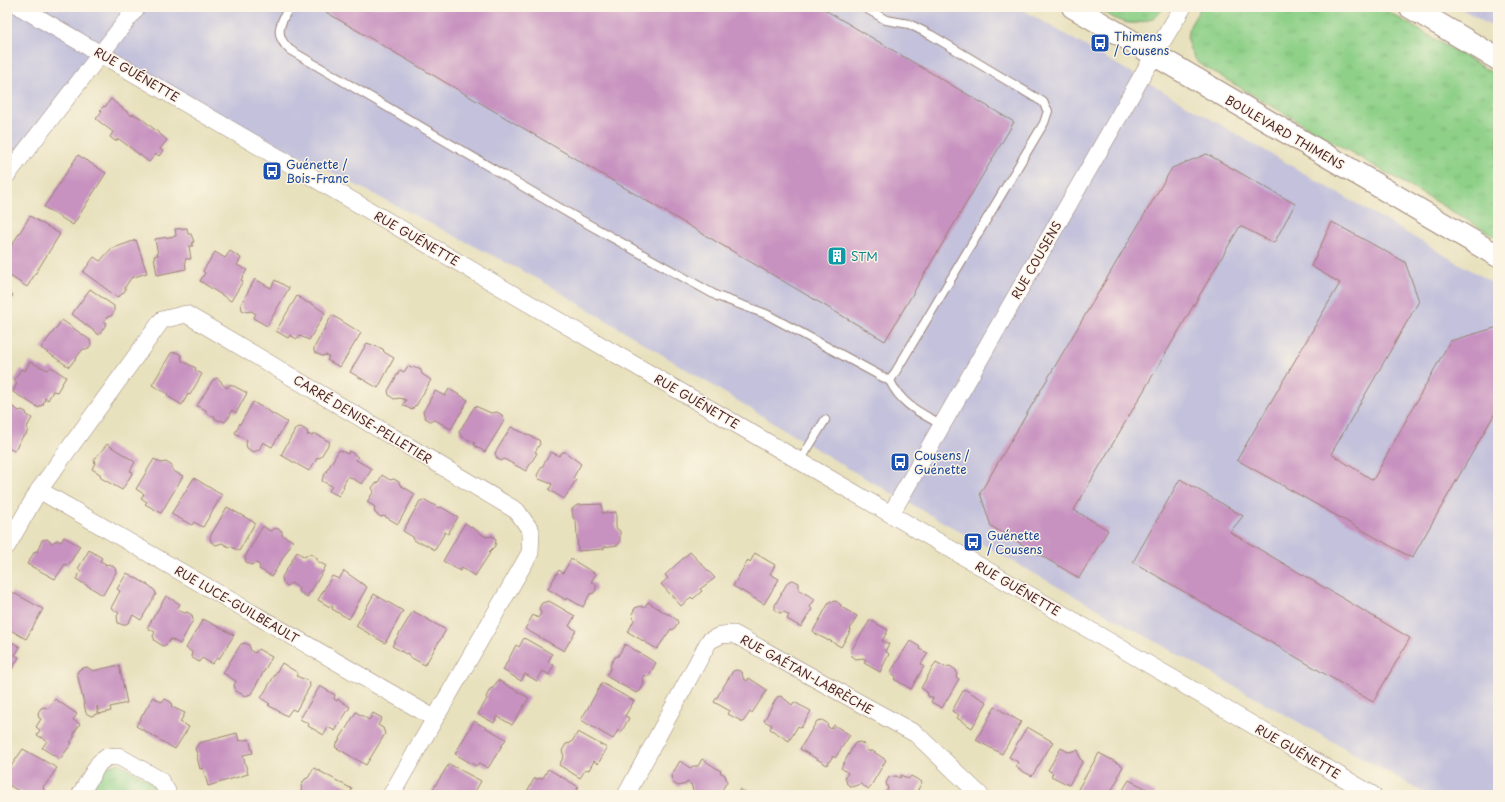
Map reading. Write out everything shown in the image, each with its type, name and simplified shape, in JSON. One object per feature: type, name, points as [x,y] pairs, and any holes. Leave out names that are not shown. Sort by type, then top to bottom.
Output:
[{"type":"street","name":"RUE GUÉNETTE","points":[[20,7],[1373,795]]},
{"type":"street","points":[[7,175],[137,7]]},
{"type":"street","name":"BOULEVARD THIMENS","points":[[1073,7],[1498,256]]},
{"type":"street","name":"RUE COUSENS","points":[[891,514],[1183,7]]},
{"type":"street","points":[[1410,7],[1498,59]]},
{"type":"street","name":"CARRÉ DENISE-PELLETIER","points":[[7,546],[39,490],[162,320],[186,314],[517,511],[531,531],[530,553],[391,795]]},
{"type":"street","name":"RUE LUCE-GUILBEAULT","points":[[39,490],[434,718]]},
{"type":"street","name":"RUE GAÉTAN-LABRÈCHE","points":[[626,795],[709,641],[721,635],[734,634],[916,734],[980,795]]},
{"type":"street","points":[[80,795],[98,763],[107,757],[118,756],[160,780],[167,791],[166,795]]},
{"type":"lane","points":[[289,7],[281,23],[279,33],[281,40],[290,50],[570,214],[717,296],[766,314],[890,381],[897,394],[903,401],[942,424]]},
{"type":"lane","points":[[864,7],[886,20],[910,24],[931,35],[1043,102],[1048,111],[1044,123],[890,381]]},
{"type":"lane","points":[[800,461],[826,420]]},
{"type":"shaded area","points":[[7,7],[1018,7],[1498,286],[1498,795],[1428,795],[854,472],[542,281],[100,53],[7,177]]},
{"type":"shaded area","points":[[1458,7],[1498,7],[1498,30]]},
{"type":"green space","points":[[1096,7],[1164,7],[1150,20],[1131,23],[1118,20]]},
{"type":"green space","points":[[1201,7],[1380,7],[1498,76],[1498,238],[1198,63],[1192,54],[1187,40],[1189,28]]},
{"type":"green space","points":[[120,763],[151,782],[158,795],[87,795],[104,767]]},
{"type":"building","name":"STM","points":[[820,7],[1014,122],[885,341],[319,8]]},
{"type":"building","points":[[111,99],[132,116],[133,114],[141,118],[167,140],[160,149],[163,151],[159,156],[156,154],[149,162],[119,139],[115,141],[110,137],[113,132],[96,119],[102,111],[100,110],[104,106],[105,107]]},
{"type":"building","points":[[1207,154],[1295,204],[1274,243],[1240,226],[1074,510],[1108,530],[1079,578],[991,526],[980,493],[1172,168]]},
{"type":"building","points":[[78,155],[106,173],[73,225],[44,207]]},
{"type":"building","points":[[30,216],[60,234],[27,287],[7,274],[7,253]]},
{"type":"building","points":[[1332,222],[1405,262],[1419,301],[1331,454],[1373,480],[1450,341],[1498,327],[1498,408],[1412,558],[1237,460],[1340,283],[1311,266]]},
{"type":"building","points":[[187,228],[188,234],[191,234],[194,242],[192,242],[193,246],[189,246],[191,259],[185,259],[186,269],[157,275],[154,256],[158,255],[155,239],[176,236],[175,229]]},
{"type":"building","points":[[136,240],[147,273],[131,278],[125,287],[125,291],[121,295],[117,297],[83,272],[94,257],[100,261],[111,249]]},
{"type":"building","points":[[230,251],[241,258],[237,265],[247,270],[241,280],[243,281],[231,301],[200,281],[205,273],[203,271],[215,252],[225,258]]},
{"type":"building","points":[[255,279],[271,288],[275,280],[289,288],[267,326],[253,318],[256,314],[251,311],[247,312],[242,310],[241,304]]},
{"type":"building","points":[[90,289],[114,306],[114,312],[104,321],[107,323],[99,335],[72,314]]},
{"type":"building","points":[[7,291],[13,295],[7,305]]},
{"type":"building","points":[[297,296],[308,303],[311,303],[325,313],[309,340],[300,336],[297,339],[290,335],[288,338],[276,331]]},
{"type":"building","points":[[332,315],[361,333],[340,367],[327,360],[329,357],[326,355],[322,356],[314,352],[314,348]]},
{"type":"building","points":[[62,320],[90,340],[91,345],[88,349],[83,349],[69,367],[41,348]]},
{"type":"building","points":[[367,343],[383,349],[384,352],[394,358],[378,388],[350,372]]},
{"type":"building","points":[[176,352],[181,355],[182,361],[196,368],[195,370],[202,374],[190,395],[188,394],[182,405],[167,396],[168,394],[152,385],[171,353]]},
{"type":"building","points":[[30,362],[48,370],[51,367],[66,377],[57,392],[53,391],[48,400],[45,398],[43,405],[39,408],[13,392],[17,383],[14,381],[21,369],[25,371]]},
{"type":"building","points":[[408,366],[421,370],[422,374],[431,380],[416,406],[415,405],[412,410],[403,405],[406,400],[400,398],[394,399],[389,395],[388,391],[400,370],[404,372]]},
{"type":"building","points":[[217,378],[227,388],[230,384],[247,393],[236,413],[232,410],[225,422],[214,418],[215,416],[206,413],[206,410],[197,406],[213,380]]},
{"type":"building","points":[[449,389],[468,400],[451,429],[435,420],[430,421],[425,418],[423,412],[435,391],[445,396]]},
{"type":"building","points":[[253,402],[287,422],[272,447],[263,442],[259,450],[253,452],[247,448],[247,440],[235,433]]},
{"type":"building","points":[[7,403],[19,411],[22,410],[26,412],[27,415],[32,418],[27,427],[28,430],[26,435],[23,436],[14,451],[7,447]]},
{"type":"building","points":[[475,406],[491,413],[497,412],[502,415],[504,421],[485,452],[474,445],[475,443],[461,436],[459,432]]},
{"type":"building","points":[[301,427],[307,431],[308,436],[309,434],[312,436],[314,433],[330,442],[320,458],[318,457],[309,471],[281,455],[296,428]]},
{"type":"building","points":[[511,427],[539,440],[540,444],[535,452],[537,453],[526,471],[504,459],[501,461],[497,458],[495,453]]},
{"type":"building","points":[[107,444],[135,462],[130,471],[133,472],[122,490],[101,478],[100,474],[92,469],[95,463],[94,460]]},
{"type":"building","points":[[339,450],[348,454],[349,451],[358,457],[356,460],[372,469],[362,484],[348,476],[339,496],[329,491],[332,486],[322,481]]},
{"type":"building","points":[[551,452],[559,456],[562,452],[565,452],[581,464],[573,478],[576,480],[564,499],[549,490],[552,484],[539,479],[537,475]]},
{"type":"building","points":[[154,459],[161,463],[166,462],[172,466],[173,471],[183,476],[161,513],[145,504],[147,502],[141,498],[144,494],[136,489]]},
{"type":"building","points":[[382,475],[390,480],[394,479],[399,482],[400,485],[415,494],[398,524],[375,513],[375,507],[367,502],[374,491],[372,488],[378,483]]},
{"type":"building","points":[[194,478],[222,495],[203,527],[194,522],[192,525],[171,514]]},
{"type":"building","points":[[1180,479],[1243,516],[1230,532],[1410,638],[1373,702],[1133,562]]},
{"type":"building","points":[[425,500],[458,517],[448,534],[445,532],[435,550],[423,543],[419,543],[403,531],[420,501]]},
{"type":"building","points":[[602,504],[602,513],[616,512],[616,528],[620,531],[620,542],[618,545],[604,547],[604,549],[578,551],[576,521],[573,518],[572,509],[577,505]]},
{"type":"building","points":[[227,507],[255,523],[239,551],[222,543],[216,545],[211,542],[210,537]]},
{"type":"building","points":[[465,523],[486,537],[493,536],[496,540],[495,546],[489,552],[490,553],[475,576],[462,568],[460,571],[443,561]]},
{"type":"building","points":[[263,526],[270,531],[276,528],[282,531],[282,535],[293,541],[272,576],[259,569],[260,566],[258,564],[255,563],[251,565],[246,562],[245,557]]},
{"type":"building","points":[[64,537],[80,546],[68,566],[65,564],[55,579],[27,564],[35,551],[37,552],[42,540],[47,539],[52,543],[57,540],[61,542]]},
{"type":"building","points":[[89,550],[102,558],[100,561],[106,564],[105,565],[110,564],[115,568],[116,572],[103,595],[76,579],[81,571],[78,569]]},
{"type":"building","points":[[297,552],[305,557],[311,554],[317,558],[317,561],[326,566],[307,597],[298,591],[299,588],[291,583],[287,586],[283,583],[282,577]]},
{"type":"building","points":[[690,552],[715,578],[700,589],[702,591],[693,599],[691,597],[681,606],[661,584],[668,578],[665,575]]},
{"type":"building","points":[[755,553],[775,565],[770,574],[779,579],[764,604],[733,586],[748,560],[750,562]]},
{"type":"building","points":[[571,559],[596,574],[591,582],[596,584],[596,589],[594,593],[590,594],[583,607],[567,598],[566,600],[548,589],[559,570],[563,573]]},
{"type":"building","points":[[344,571],[367,587],[349,619],[332,609],[333,607],[330,607],[318,600],[332,576],[339,579]]},
{"type":"building","points":[[127,573],[150,586],[156,594],[141,620],[133,615],[128,623],[123,625],[118,623],[117,616],[119,613],[111,608],[120,591],[117,589]]},
{"type":"building","points":[[793,580],[799,583],[799,590],[815,599],[810,607],[812,609],[801,627],[787,619],[789,615],[775,610],[775,605],[786,585],[789,581]]},
{"type":"building","points":[[12,592],[43,609],[26,639],[7,628],[7,601]]},
{"type":"building","points":[[374,594],[403,611],[385,643],[356,626]]},
{"type":"building","points":[[166,596],[180,604],[177,609],[192,615],[193,620],[180,644],[171,639],[163,646],[155,641],[153,636],[155,632],[147,628]]},
{"type":"building","points":[[549,601],[575,616],[569,626],[576,630],[564,651],[525,629],[533,615],[538,618],[541,613],[539,608],[542,603]]},
{"type":"building","points":[[830,601],[836,601],[841,605],[841,607],[857,616],[841,647],[813,631]]},
{"type":"building","points":[[648,602],[669,614],[677,620],[678,623],[673,630],[671,629],[657,649],[628,632],[634,620],[632,614],[635,608],[641,606],[644,608]]},
{"type":"building","points":[[413,611],[446,630],[425,665],[408,656],[409,655],[407,653],[406,654],[392,646]]},
{"type":"building","points":[[203,619],[234,635],[219,659],[217,658],[212,664],[202,658],[199,662],[191,657],[192,652],[186,648]]},
{"type":"building","points":[[870,620],[888,630],[882,641],[889,644],[885,651],[889,654],[880,672],[864,663],[866,660],[863,658],[856,659],[852,656],[851,651]]},
{"type":"building","points":[[524,638],[552,654],[548,662],[554,665],[549,675],[543,671],[537,681],[525,674],[521,681],[503,670],[516,645],[519,647]]},
{"type":"building","points":[[7,639],[20,647],[15,655],[19,657],[7,678]]},
{"type":"building","points":[[910,641],[920,647],[919,649],[928,653],[921,664],[924,666],[911,689],[894,679],[896,676],[890,673]]},
{"type":"building","points":[[245,643],[249,645],[251,651],[255,653],[258,649],[272,657],[251,694],[245,696],[236,691],[234,685],[236,681],[223,673],[241,644]]},
{"type":"building","points":[[625,644],[656,663],[648,677],[645,675],[643,678],[644,684],[640,691],[636,693],[606,676],[611,668],[610,665],[615,657],[618,656]]},
{"type":"building","points":[[936,662],[945,667],[950,666],[956,670],[956,677],[959,679],[942,708],[931,702],[933,698],[928,696],[927,692],[921,688]]},
{"type":"building","points":[[282,663],[298,673],[296,676],[309,681],[310,686],[296,711],[292,709],[287,716],[268,705],[270,704],[261,698]]},
{"type":"building","points":[[119,665],[127,703],[110,707],[111,711],[99,714],[97,706],[97,714],[91,716],[86,713],[77,673],[80,669],[87,667],[93,671]]},
{"type":"building","points":[[737,670],[742,672],[743,678],[747,681],[749,678],[767,690],[752,713],[750,712],[743,722],[728,714],[730,711],[714,702],[733,671]]},
{"type":"building","points":[[498,680],[529,698],[512,725],[497,716],[494,723],[478,714],[487,699],[486,697],[490,689],[493,688]]},
{"type":"building","points":[[602,683],[634,701],[625,716],[629,718],[622,731],[618,730],[613,739],[581,720]]},
{"type":"building","points":[[320,686],[335,695],[334,699],[337,701],[338,699],[350,707],[335,731],[328,727],[324,735],[308,726],[309,724],[300,719]]},
{"type":"building","points":[[964,689],[987,702],[972,728],[957,718],[959,715],[952,711]]},
{"type":"building","points":[[781,696],[792,705],[794,702],[811,711],[801,728],[798,726],[789,741],[770,729],[772,725],[764,721],[777,697]]},
{"type":"building","points":[[153,697],[161,702],[165,699],[171,702],[172,707],[185,713],[180,722],[189,727],[175,749],[136,726]]},
{"type":"building","points":[[55,699],[77,714],[73,720],[80,724],[74,733],[74,738],[70,742],[72,743],[60,759],[42,748],[47,741],[37,735],[40,730],[36,727],[41,719],[39,718],[38,713],[41,708],[45,707],[48,709]]},
{"type":"building","points":[[995,707],[1021,722],[1002,754],[976,740]]},
{"type":"building","points":[[356,712],[369,720],[373,713],[382,718],[378,725],[383,728],[385,734],[366,765],[335,747]]},
{"type":"building","points":[[822,720],[827,723],[828,727],[831,729],[834,725],[850,735],[835,758],[833,756],[827,765],[800,749],[817,721]]},
{"type":"building","points":[[474,721],[506,739],[488,768],[479,763],[476,766],[455,754]]},
{"type":"building","points":[[1027,727],[1053,742],[1032,776],[1018,769],[1019,768],[1016,766],[1018,762],[1009,757]]},
{"type":"building","points":[[578,732],[607,748],[598,764],[594,761],[589,770],[586,769],[580,778],[559,765],[564,756],[562,751],[566,744],[571,743]]},
{"type":"building","points":[[237,733],[239,741],[249,739],[253,753],[243,755],[248,774],[208,786],[203,768],[200,769],[198,756],[195,749],[199,743]]},
{"type":"building","points":[[860,742],[865,745],[867,750],[870,752],[871,750],[886,760],[869,789],[860,784],[852,787],[847,784],[845,777],[848,773],[841,768],[855,743]]},
{"type":"building","points":[[1061,748],[1068,752],[1078,750],[1080,759],[1083,761],[1069,785],[1051,776],[1053,773],[1048,770]]},
{"type":"building","points":[[23,749],[57,768],[43,787],[45,793],[43,795],[26,795],[7,784],[7,772]]},
{"type":"building","points":[[1099,753],[1123,766],[1109,795],[1086,795],[1078,789]]},
{"type":"building","points":[[702,759],[725,775],[727,782],[719,795],[691,795],[693,791],[691,784],[687,782],[686,784],[678,786],[673,783],[671,776],[680,761],[690,768],[693,766],[698,766]]},
{"type":"building","points":[[449,764],[481,781],[473,795],[429,795]]},
{"type":"building","points":[[314,768],[352,789],[350,795],[298,795],[302,789],[301,786],[305,779],[308,778]]},
{"type":"building","points":[[548,769],[579,787],[577,788],[578,791],[576,795],[525,795],[534,779],[543,778]]},
{"type":"building","points":[[901,775],[908,779],[911,776],[922,782],[915,795],[884,795],[888,789],[886,783],[889,777],[896,776],[900,778]]},
{"type":"building","points":[[1129,780],[1153,792],[1155,795],[1120,795]]},
{"type":"building","points":[[740,789],[750,795],[737,795]]},
{"type":"place","name":"Thimens / Cousens","points":[[1100,43]]},
{"type":"place","name":"Guénette / Bois-Franc","points":[[272,171]]},
{"type":"place","name":"STM","points":[[837,256]]},
{"type":"place","name":"Cousens / Guénette","points":[[900,462]]},
{"type":"place","name":"Guénette / Cousens","points":[[973,542]]}]
